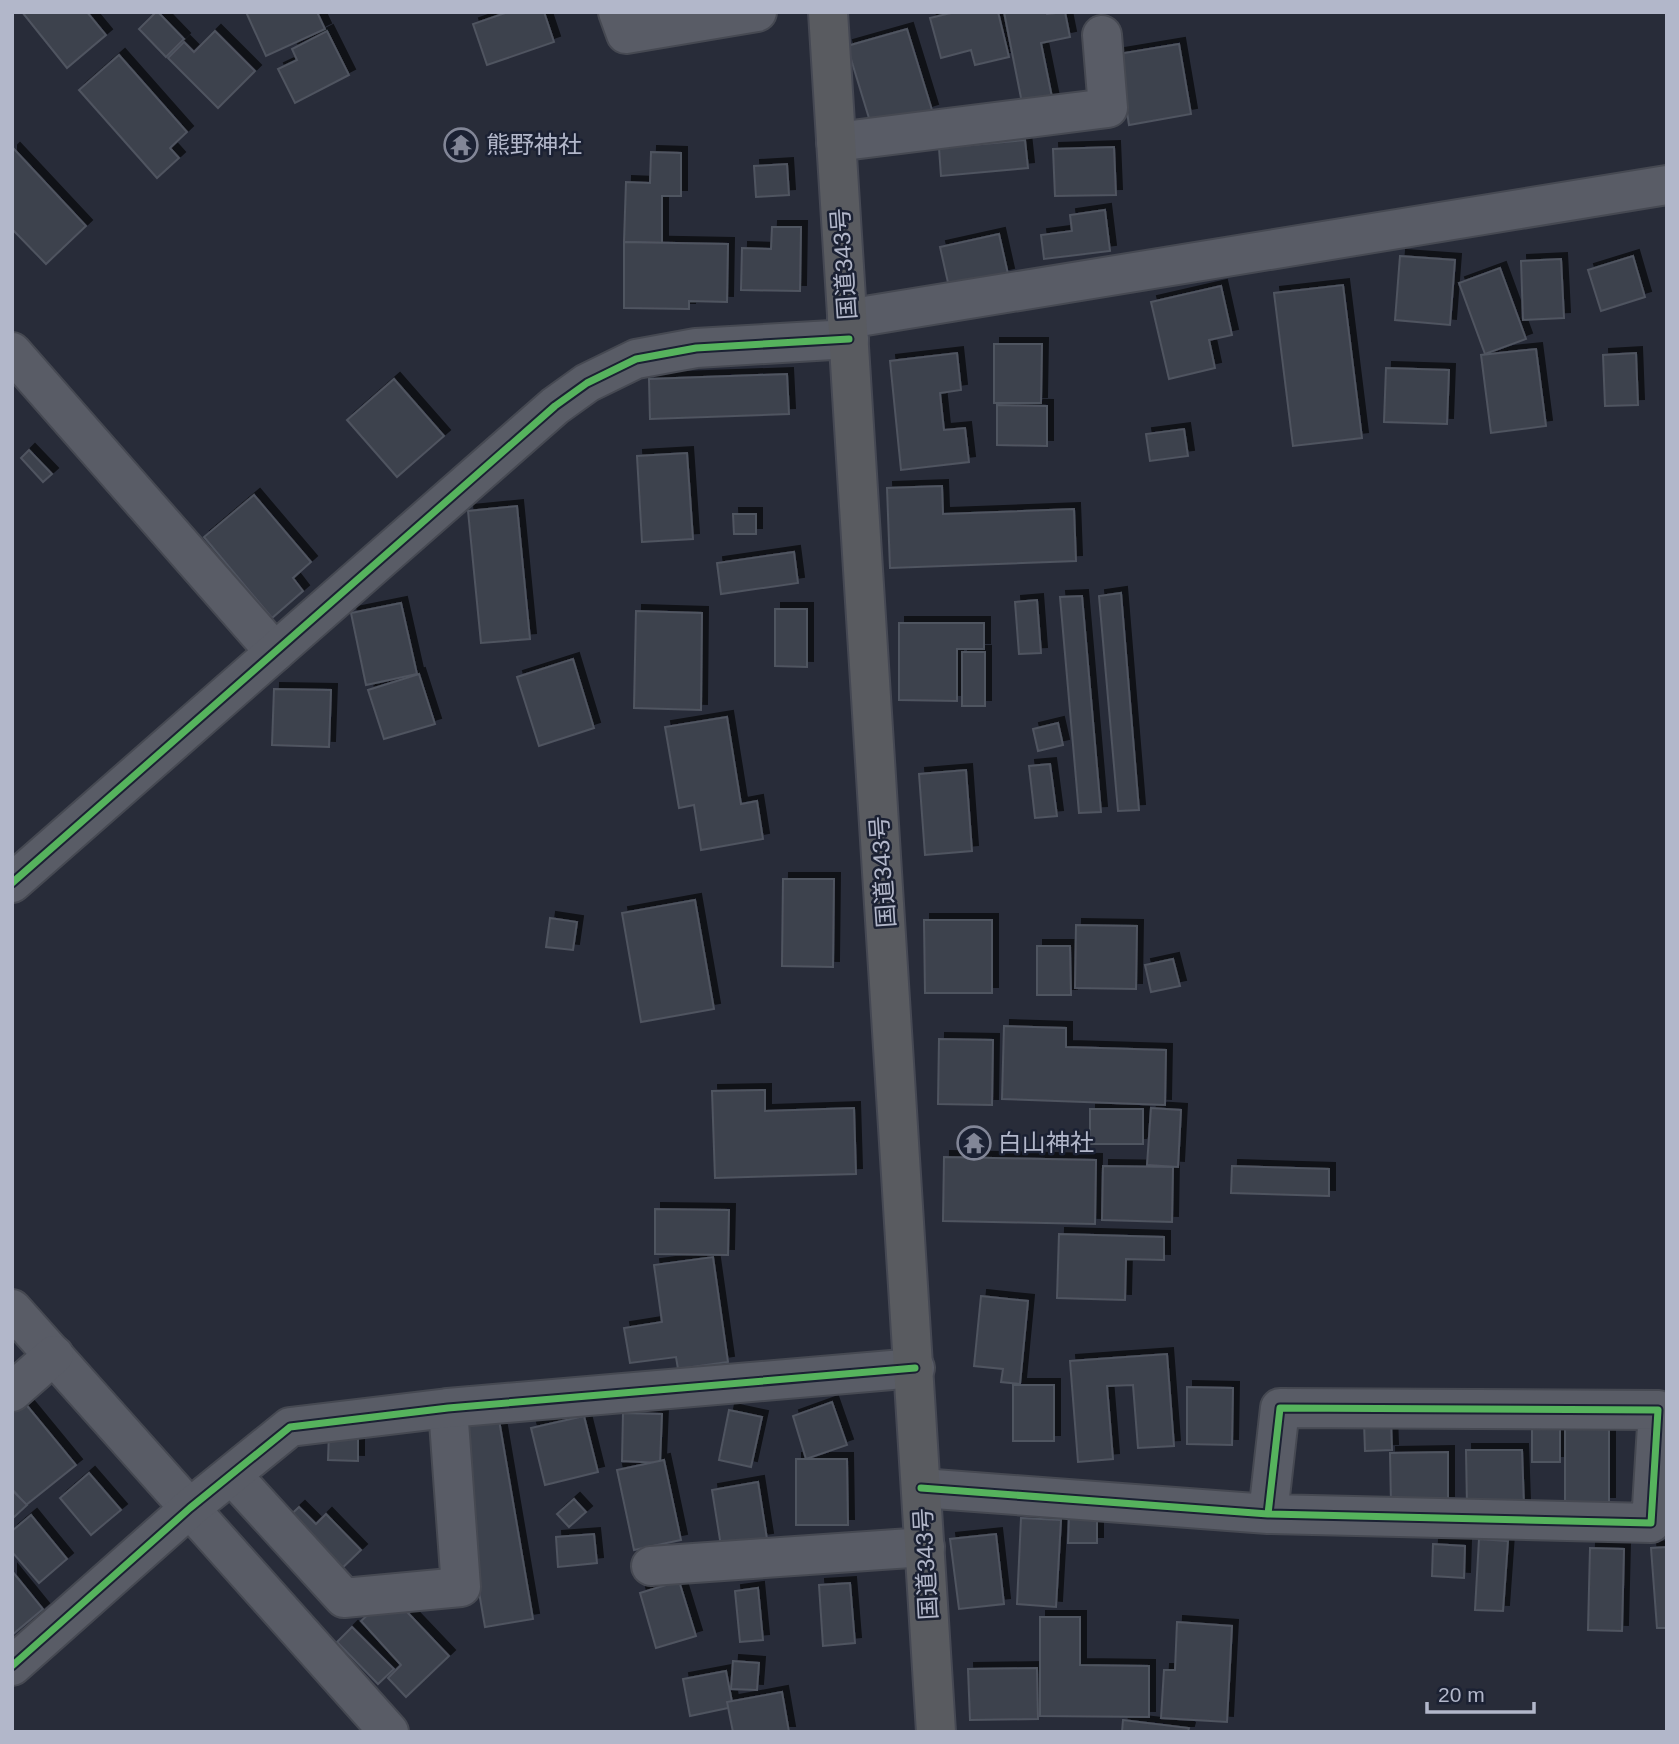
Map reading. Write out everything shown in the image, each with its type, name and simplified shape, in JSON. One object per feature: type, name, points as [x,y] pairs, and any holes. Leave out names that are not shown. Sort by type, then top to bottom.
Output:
[{"type":"highway","name":"国道343号","points":[[828,12],[936,1732]]},
{"type":"street","points":[[618,12],[626,34],[757,12]]},
{"type":"street","points":[[836,142],[1108,108],[1102,35]]},
{"type":"street","points":[[12,883],[555,406],[587,383],[636,359],[696,348],[848,329],[1667,185]]},
{"type":"street","points":[[12,352],[275,652]]},
{"type":"street","points":[[12,1308],[54,1355],[213,1491],[344,1598],[461,1587],[448,1408]]},
{"type":"street","points":[[12,1392],[54,1355]]},
{"type":"street","points":[[15,1657],[290,1427],[448,1408],[915,1368]]},
{"type":"street","points":[[921,1488],[1268,1514],[1651,1523],[1658,1410],[1280,1408],[1268,1514]]},
{"type":"street","points":[[213,1491],[389,1732]]},
{"type":"street","points":[[651,1566],[925,1547]]},
{"type":"building","points":[[22,12],[87,12],[106,35],[67,68]]},
{"type":"building","points":[[156,12],[184,39],[166,57],[139,29]]},
{"type":"building","points":[[246,12],[317,12],[325,29],[266,56]]},
{"type":"building","points":[[508,12],[544,12],[554,42],[487,65],[473,24]]},
{"type":"building","points":[[955,12],[998,12],[1009,57],[975,65],[971,50],[941,58],[930,18]]},
{"type":"building","points":[[1004,12],[1065,12],[1070,37],[1041,43],[1053,102],[1023,108]]},
{"type":"building","points":[[907,29],[932,110],[872,128],[847,46]]},
{"type":"building","points":[[215,31],[255,71],[218,108],[168,58],[184,42],[194,52]]},
{"type":"building","points":[[327,31],[349,75],[295,103],[278,69],[297,60],[292,49]]},
{"type":"building","points":[[1179,44],[1191,114],[1129,125],[1118,54]]},
{"type":"building","points":[[119,55],[187,132],[170,148],[179,158],[157,178],[79,90]]},
{"type":"building","points":[[1025,140],[1028,168],[941,176],[939,148]]},
{"type":"building","points":[[1114,147],[1116,195],[1055,196],[1053,149]]},
{"type":"building","points":[[14,149],[86,226],[46,264],[12,229]]},
{"type":"building","points":[[651,152],[681,153],[681,196],[662,196],[662,243],[624,242],[626,182],[650,183]]},
{"type":"building","points":[[787,164],[789,195],[756,197],[754,166]]},
{"type":"building","points":[[1105,210],[1110,251],[1044,259],[1041,235],[1072,231],[1070,215]]},
{"type":"building","points":[[772,227],[801,227],[800,291],[741,290],[742,248],[771,249]]},
{"type":"building","points":[[999,234],[1008,274],[949,287],[940,247]]},
{"type":"building","points":[[624,242],[728,244],[727,302],[689,301],[689,309],[624,308]]},
{"type":"building","points":[[1400,256],[1455,260],[1450,325],[1395,320]]},
{"type":"building","points":[[1633,256],[1645,297],[1601,311],[1588,270]]},
{"type":"building","points":[[1561,259],[1564,318],[1523,320],[1521,261]]},
{"type":"building","points":[[1500,268],[1526,339],[1485,354],[1459,283]]},
{"type":"building","points":[[1343,285],[1362,438],[1293,446],[1274,293]]},
{"type":"building","points":[[1221,286],[1232,335],[1209,340],[1215,368],[1169,379],[1151,302]]},
{"type":"building","points":[[994,344],[1042,344],[1041,403],[994,403]]},
{"type":"building","points":[[1536,349],[1546,426],[1491,433],[1481,355]]},
{"type":"building","points":[[957,353],[961,390],[940,393],[944,430],[965,428],[969,462],[901,470],[890,361]]},
{"type":"building","points":[[1636,353],[1638,405],[1605,406],[1603,355]]},
{"type":"building","points":[[1386,368],[1449,370],[1447,424],[1384,422]]},
{"type":"building","points":[[787,374],[789,414],[650,419],[649,379]]},
{"type":"building","points":[[394,379],[444,436],[397,477],[347,420]]},
{"type":"building","points":[[997,405],[1047,406],[1047,446],[997,445]]},
{"type":"building","points":[[1184,429],[1188,456],[1150,461],[1146,434]]},
{"type":"building","points":[[29,450],[52,474],[43,482],[21,458]]},
{"type":"building","points":[[687,453],[693,539],[642,542],[637,456]]},
{"type":"building","points":[[942,486],[943,514],[1074,509],[1076,561],[890,568],[887,488]]},
{"type":"building","points":[[254,495],[311,562],[293,578],[303,591],[272,618],[204,537]]},
{"type":"building","points":[[517,506],[530,639],[481,643],[468,511]]},
{"type":"building","points":[[733,514],[756,514],[756,534],[734,534]]},
{"type":"building","points":[[794,552],[798,583],[721,594],[717,563]]},
{"type":"building","points":[[1121,593],[1139,810],[1118,811],[1099,596]]},
{"type":"building","points":[[1082,596],[1101,812],[1079,813],[1060,597]]},
{"type":"building","points":[[1037,600],[1041,653],[1019,654],[1015,602]]},
{"type":"building","points":[[401,603],[417,674],[366,685],[351,613]]},
{"type":"building","points":[[775,609],[807,609],[807,667],[775,666]]},
{"type":"building","points":[[636,611],[702,613],[701,710],[634,708]]},
{"type":"building","points":[[899,623],[984,623],[984,649],[957,649],[957,701],[899,700]]},
{"type":"building","points":[[962,652],[985,652],[985,706],[962,706]]},
{"type":"building","points":[[573,659],[594,728],[539,746],[517,677]]},
{"type":"building","points":[[419,674],[435,724],[384,739],[368,690]]},
{"type":"building","points":[[274,689],[331,690],[329,747],[272,745]]},
{"type":"building","points":[[727,717],[741,804],[757,801],[763,839],[701,850],[694,805],[679,808],[665,727]]},
{"type":"building","points":[[1058,723],[1063,745],[1038,751],[1033,729]]},
{"type":"building","points":[[1050,764],[1057,816],[1035,818],[1029,766]]},
{"type":"building","points":[[966,770],[972,851],[925,855],[919,774]]},
{"type":"building","points":[[783,879],[834,879],[833,967],[782,966]]},
{"type":"building","points":[[695,900],[714,1009],[641,1022],[622,913]]},
{"type":"building","points":[[550,918],[577,922],[573,950],[546,947]]},
{"type":"building","points":[[924,920],[992,920],[992,993],[925,993]]},
{"type":"building","points":[[1076,925],[1137,926],[1136,989],[1075,988]]},
{"type":"building","points":[[1037,946],[1070,946],[1071,995],[1037,995]]},
{"type":"building","points":[[1173,959],[1180,986],[1151,992],[1145,965]]},
{"type":"building","points":[[1004,1026],[1066,1028],[1066,1047],[1166,1050],[1165,1105],[1002,1099]]},
{"type":"building","points":[[939,1039],[993,1040],[992,1105],[938,1104]]},
{"type":"building","points":[[765,1090],[765,1111],[854,1108],[856,1174],[715,1178],[712,1091]]},
{"type":"building","points":[[1151,1108],[1181,1110],[1178,1167],[1147,1165]]},
{"type":"building","points":[[1090,1109],[1143,1109],[1143,1144],[1090,1144]]},
{"type":"building","points":[[944,1157],[1096,1160],[1095,1224],[943,1221]]},
{"type":"building","points":[[1103,1166],[1173,1167],[1172,1222],[1102,1220]]},
{"type":"building","points":[[1232,1166],[1329,1169],[1329,1196],[1231,1193]]},
{"type":"building","points":[[655,1209],[729,1210],[728,1255],[655,1254]]},
{"type":"building","points":[[1059,1234],[1164,1237],[1164,1260],[1126,1259],[1125,1300],[1057,1298]]},
{"type":"building","points":[[713,1257],[728,1362],[678,1369],[676,1357],[630,1363],[624,1328],[662,1322],[654,1265]]},
{"type":"building","points":[[981,1296],[1028,1301],[1020,1384],[1001,1382],[1003,1369],[974,1366]]},
{"type":"building","points":[[1167,1354],[1174,1446],[1138,1448],[1133,1385],[1107,1386],[1113,1459],[1078,1462],[1070,1361]]},
{"type":"building","points":[[1013,1385],[1054,1385],[1054,1441],[1013,1441]]},
{"type":"building","points":[[1187,1387],[1233,1388],[1232,1445],[1187,1444]]},
{"type":"building","points":[[24,1402],[76,1465],[26,1505],[12,1489],[12,1412]]},
{"type":"building","points":[[832,1402],[847,1445],[806,1459],[793,1416]]},
{"type":"building","points":[[729,1410],[762,1417],[751,1467],[719,1460]]},
{"type":"building","points":[[623,1413],[662,1414],[660,1463],[622,1461]]},
{"type":"building","points":[[498,1414],[533,1619],[485,1627],[450,1423]]},
{"type":"building","points":[[584,1416],[598,1472],[545,1485],[531,1428]]},
{"type":"building","points":[[1391,1421],[1392,1450],[1365,1451],[1364,1422]]},
{"type":"building","points":[[1565,1426],[1609,1427],[1609,1503],[1565,1503]]},
{"type":"building","points":[[1532,1429],[1560,1429],[1560,1462],[1532,1462]]},
{"type":"building","points":[[329,1432],[358,1433],[358,1461],[328,1460]]},
{"type":"building","points":[[1466,1450],[1522,1450],[1524,1506],[1467,1506]]},
{"type":"building","points":[[1448,1452],[1448,1502],[1391,1503],[1390,1453]]},
{"type":"building","points":[[796,1459],[847,1459],[848,1525],[796,1525]]},
{"type":"building","points":[[664,1460],[681,1540],[634,1550],[617,1470]]},
{"type":"building","points":[[89,1473],[121,1510],[91,1535],[60,1498]]},
{"type":"building","points":[[758,1482],[767,1539],[721,1546],[712,1490]]},
{"type":"building","points":[[12,1490],[27,1505],[12,1519]]},
{"type":"building","points":[[574,1499],[586,1512],[569,1527],[557,1514]]},
{"type":"building","points":[[299,1507],[316,1524],[326,1514],[361,1550],[336,1574],[284,1521]]},
{"type":"building","points":[[31,1515],[67,1559],[39,1583],[12,1552],[12,1531]]},
{"type":"building","points":[[1069,1516],[1097,1516],[1097,1543],[1068,1543]]},
{"type":"building","points":[[1021,1518],[1061,1520],[1056,1607],[1017,1604]]},
{"type":"building","points":[[594,1534],[597,1563],[558,1567],[556,1537]]},
{"type":"building","points":[[996,1534],[1004,1604],[959,1609],[950,1539]]},
{"type":"building","points":[[1479,1539],[1508,1541],[1503,1611],[1475,1610]]},
{"type":"building","points":[[1433,1544],[1465,1546],[1464,1578],[1432,1576]]},
{"type":"building","points":[[1667,1547],[1667,1628],[1657,1628],[1651,1548]]},
{"type":"building","points":[[1590,1548],[1624,1549],[1622,1631],[1588,1630]]},
{"type":"building","points":[[12,1571],[43,1609],[12,1635]]},
{"type":"building","points":[[679,1581],[696,1636],[656,1648],[640,1593]]},
{"type":"building","points":[[850,1583],[855,1643],[823,1646],[819,1585]]},
{"type":"building","points":[[758,1588],[763,1640],[740,1642],[735,1591]]},
{"type":"building","points":[[390,1594],[449,1656],[406,1697],[388,1678],[401,1665],[361,1621]]},
{"type":"building","points":[[1040,1617],[1080,1617],[1080,1665],[1149,1666],[1149,1717],[1040,1716]]},
{"type":"building","points":[[1177,1622],[1232,1626],[1227,1722],[1161,1718],[1164,1670],[1175,1670]]},
{"type":"building","points":[[352,1627],[394,1669],[378,1684],[337,1642]]},
{"type":"building","points":[[733,1661],[759,1663],[757,1690],[731,1689]]},
{"type":"building","points":[[1037,1668],[1038,1719],[970,1720],[968,1669]]},
{"type":"building","points":[[726,1671],[733,1707],[690,1716],[683,1679]]},
{"type":"building","points":[[782,1692],[789,1732],[733,1732],[727,1702]]},
{"type":"building","points":[[1123,1720],[1189,1728],[1188,1732],[1122,1732]]},
{"type":"cycle path","points":[[12,883],[555,406],[587,383],[636,359],[696,348],[849,339]]},
{"type":"cycle path","points":[[12,1666],[190,1508],[290,1427],[448,1408],[915,1368]]},
{"type":"cycle path","points":[[921,1488],[1268,1514],[1651,1523],[1658,1410],[1280,1408],[1268,1514]]},
{"type":"place","name":"熊野神社","points":[[461,145]]},
{"type":"place","name":"白山神社","points":[[974,1143]]}]
